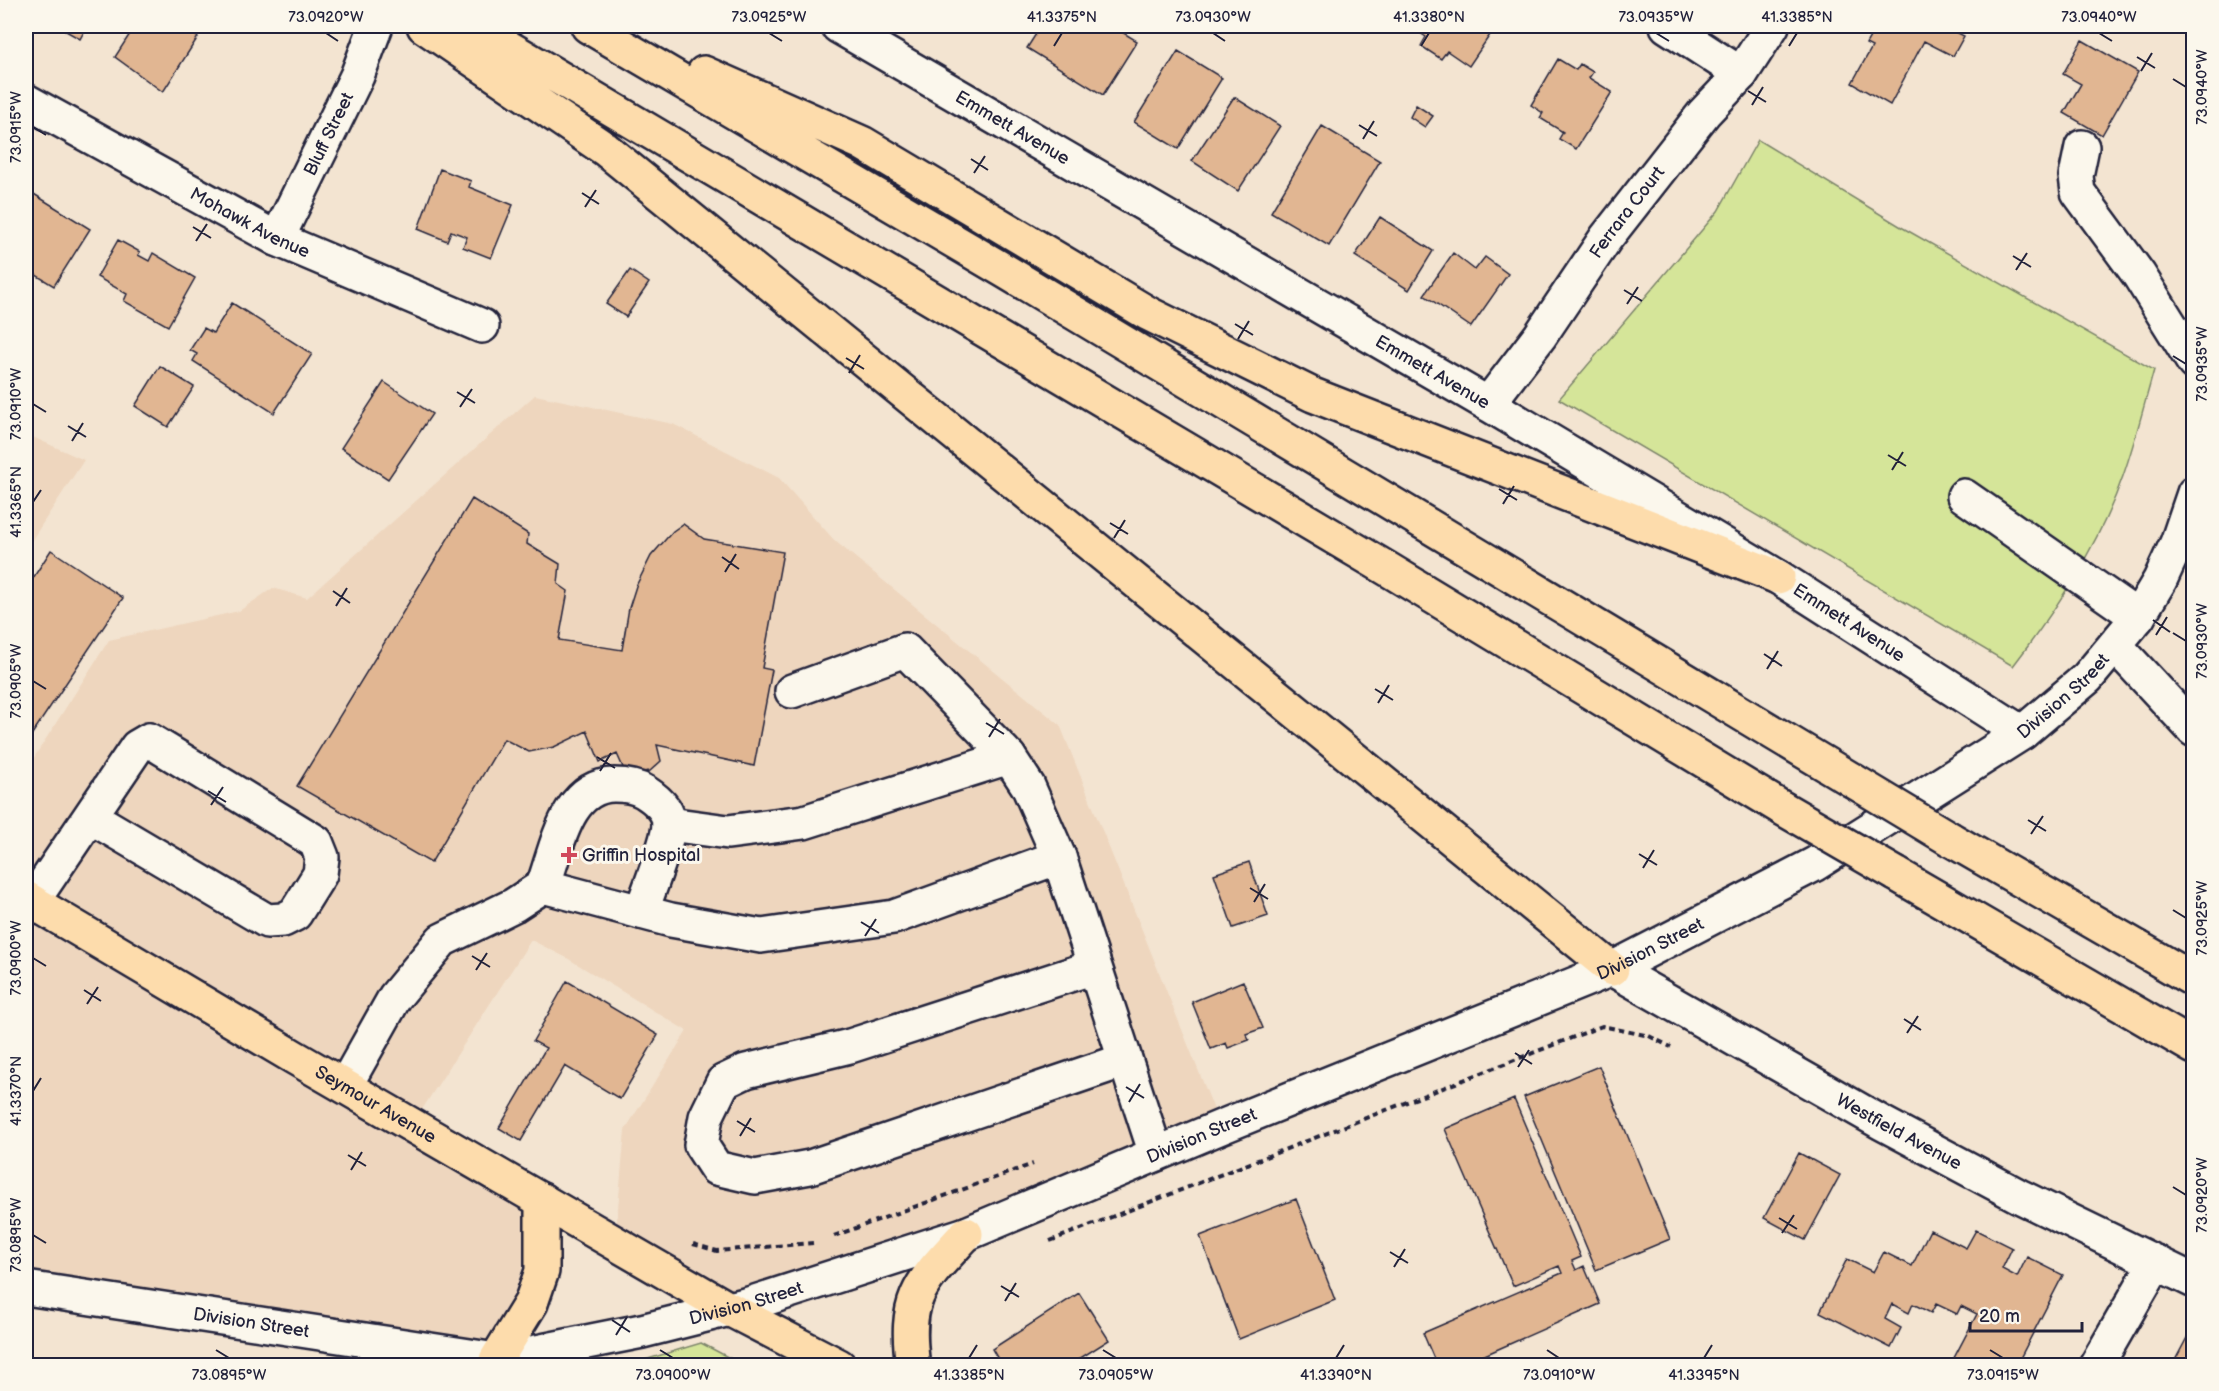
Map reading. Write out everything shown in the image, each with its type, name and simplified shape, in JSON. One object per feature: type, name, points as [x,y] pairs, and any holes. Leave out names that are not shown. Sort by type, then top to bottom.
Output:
[{"type":"main road","points":[[424,26],[605,149],[1092,543],[1612,969]]},
{"type":"main road","points":[[472,26],[1386,568],[1782,808],[2193,1047]]},
{"type":"main road","points":[[588,26],[1005,271],[1851,780],[2193,980]]},
{"type":"main road","points":[[598,26],[862,143],[1149,314],[1313,395],[1778,578]]},
{"type":"main road","name":"Seymour Avenue","points":[[29,900],[729,1309],[839,1365]]},
{"type":"main road","points":[[495,1363],[531,1303],[542,1272],[542,1200]]},
{"type":"main road","points":[[913,1365],[909,1322],[912,1307],[926,1278],[966,1234]]},
{"type":"street","name":"Bluff Street","points":[[277,239],[357,76],[376,26]]},
{"type":"street","name":"Emmett Avenue","points":[[838,26],[1488,404],[1778,578],[2022,733]]},
{"type":"street","points":[[1667,26],[1741,74]]},
{"type":"street","name":"Ferrara Court","points":[[1488,404],[1540,336],[1606,238],[1704,113],[1741,74],[1772,26]]},
{"type":"street","name":"Mohawk Avenue","points":[[26,101],[277,239],[482,326]]},
{"type":"street","points":[[2082,147],[2076,176],[2078,192],[2139,275],[2193,363]]},
{"type":"street","name":"Division Street","points":[[26,1288],[495,1363],[562,1357],[642,1331],[729,1309],[966,1234],[1156,1154],[1612,969],[1815,864],[2022,733],[2086,678],[2138,618],[2160,580],[2177,543],[2193,494]]},
{"type":"street","points":[[1964,496],[2138,618]]},
{"type":"street","points":[[2115,645],[2193,730]]},
{"type":"street","points":[[792,691],[905,650],[1009,757],[1028,786],[1059,857],[1156,1154]]},
{"type":"street","points":[[29,900],[92,817],[137,747],[149,740],[316,842],[322,857],[320,874],[295,914],[283,920],[267,921],[92,817]]},
{"type":"street","points":[[669,825],[728,832],[804,822],[1009,757]]},
{"type":"street","points":[[345,1086],[395,997],[442,940],[514,905],[543,886],[569,814],[581,796],[599,785],[622,785],[644,791],[663,807],[669,825],[641,912]]},
{"type":"street","points":[[543,886],[671,920],[761,936],[894,917],[1059,857]]},
{"type":"street","points":[[1094,967],[850,1046],[746,1071],[723,1082],[706,1117],[700,1145],[716,1168],[755,1177],[810,1167],[1125,1060]]},
{"type":"street","name":"Westfield Avenue","points":[[1612,969],[1882,1123],[2019,1196],[2193,1281]]},
{"type":"street","points":[[2096,1365],[2156,1262]]},
{"type":"path","points":[[1049,1241],[1602,1026],[1649,1036],[1678,1051]]},
{"type":"shaded area","name":"Griffin Hospital","points":[[535,395],[673,424],[779,478],[835,541],[1060,725],[1221,1127],[749,1304],[615,1242],[625,1130],[687,1031],[567,958],[531,940],[412,1125],[542,1200],[496,1360],[26,1293],[26,770],[109,640],[239,611],[273,588],[307,598]]},
{"type":"shaded area","points":[[26,434],[84,460],[26,549]]},
{"type":"green space","points":[[1758,140],[1903,228],[2154,370],[2127,463],[2102,527],[2076,576],[2013,666],[1559,399],[1718,211]]},
{"type":"green space","points":[[701,1343],[743,1365],[628,1365]]},
{"type":"building","points":[[57,26],[87,26],[80,39]]},
{"type":"building","points":[[135,26],[150,26],[158,31],[161,26],[179,26],[198,37],[163,92],[115,57]]},
{"type":"building","points":[[1041,26],[1112,26],[1137,41],[1103,95],[1027,48]]},
{"type":"building","points":[[1417,26],[1496,26],[1469,66],[1447,51],[1441,59],[1421,46],[1426,37],[1414,29]]},
{"type":"building","points":[[1876,26],[1944,26],[1964,36],[1953,56],[1924,41],[1890,105],[1852,83],[1872,47],[1866,44]]},
{"type":"building","points":[[2082,40],[2138,72],[2102,135],[2064,113],[2081,84],[2063,74]]},
{"type":"building","points":[[1178,51],[1222,78],[1178,149],[1134,122]]},
{"type":"building","points":[[1558,59],[1576,70],[1580,64],[1593,72],[1589,78],[1612,92],[1576,149],[1559,139],[1563,132],[1540,118],[1543,113],[1531,105]]},
{"type":"building","points":[[1234,97],[1280,126],[1238,191],[1192,161]]},
{"type":"building","points":[[1416,105],[1433,116],[1425,127],[1410,117]]},
{"type":"building","points":[[1322,126],[1380,161],[1329,246],[1271,212]]},
{"type":"building","points":[[440,169],[471,181],[469,187],[513,205],[491,258],[463,247],[467,237],[451,231],[447,241],[418,229]]},
{"type":"building","points":[[29,191],[90,229],[54,286],[28,270],[26,274],[26,197]]},
{"type":"building","points":[[1380,217],[1433,251],[1409,290],[1355,256]]},
{"type":"building","points":[[118,240],[140,252],[138,255],[149,261],[153,253],[195,278],[168,326],[124,301],[127,294],[97,277]]},
{"type":"building","points":[[1453,253],[1475,270],[1485,257],[1508,274],[1471,327],[1424,295]]},
{"type":"building","points":[[630,270],[649,283],[626,317],[606,304]]},
{"type":"building","points":[[232,303],[312,354],[274,413],[193,361],[197,354],[190,350],[204,328],[213,333]]},
{"type":"building","points":[[160,366],[194,387],[168,427],[135,406]]},
{"type":"building","points":[[384,382],[432,414],[388,479],[341,448]]},
{"type":"building","points":[[472,499],[528,534],[527,544],[560,564],[558,584],[568,591],[559,640],[622,650],[629,608],[636,586],[651,556],[673,531],[683,524],[704,539],[783,552],[762,668],[772,670],[754,766],[657,745],[661,761],[650,771],[626,774],[617,754],[600,762],[587,731],[554,747],[529,752],[504,739],[431,863],[297,786]]},
{"type":"building","points":[[51,550],[123,598],[26,743],[26,589]]},
{"type":"building","points":[[1249,862],[1268,916],[1233,928],[1214,874]]},
{"type":"building","points":[[567,981],[658,1035],[620,1099],[565,1066],[521,1141],[499,1128],[546,1048],[533,1041]]},
{"type":"building","points":[[1243,981],[1263,1028],[1246,1034],[1249,1040],[1228,1048],[1226,1043],[1211,1049],[1192,1002]]},
{"type":"building","points":[[1599,1066],[1670,1239],[1596,1270],[1524,1097]]},
{"type":"building","points":[[1514,1099],[1581,1257],[1572,1261],[1576,1270],[1584,1266],[1600,1304],[1478,1358],[1481,1366],[1437,1366],[1423,1333],[1562,1273],[1559,1266],[1513,1286],[1445,1129]]},
{"type":"building","points":[[1799,1153],[1840,1175],[1805,1240],[1764,1218]]},
{"type":"building","points":[[1296,1199],[1335,1300],[1239,1339],[1200,1236]]},
{"type":"building","points":[[1930,1230],[1966,1248],[1976,1230],[2012,1248],[2002,1269],[2017,1277],[2027,1257],[2063,1275],[2016,1366],[1968,1366],[1954,1358],[1977,1314],[1961,1306],[1957,1314],[1936,1304],[1931,1313],[1913,1304],[1909,1313],[1892,1304],[1885,1319],[1901,1328],[1891,1348],[1820,1312],[1847,1259],[1873,1272],[1884,1252],[1912,1266]]},
{"type":"building","points":[[1079,1293],[1109,1340],[1068,1366],[1002,1366],[992,1349]]},
{"type":"building","points":[[2190,1332],[2194,1333],[2194,1366],[2172,1366]]},
{"type":"place","name":"Griffin Hospital","points":[[569,855]]}]
